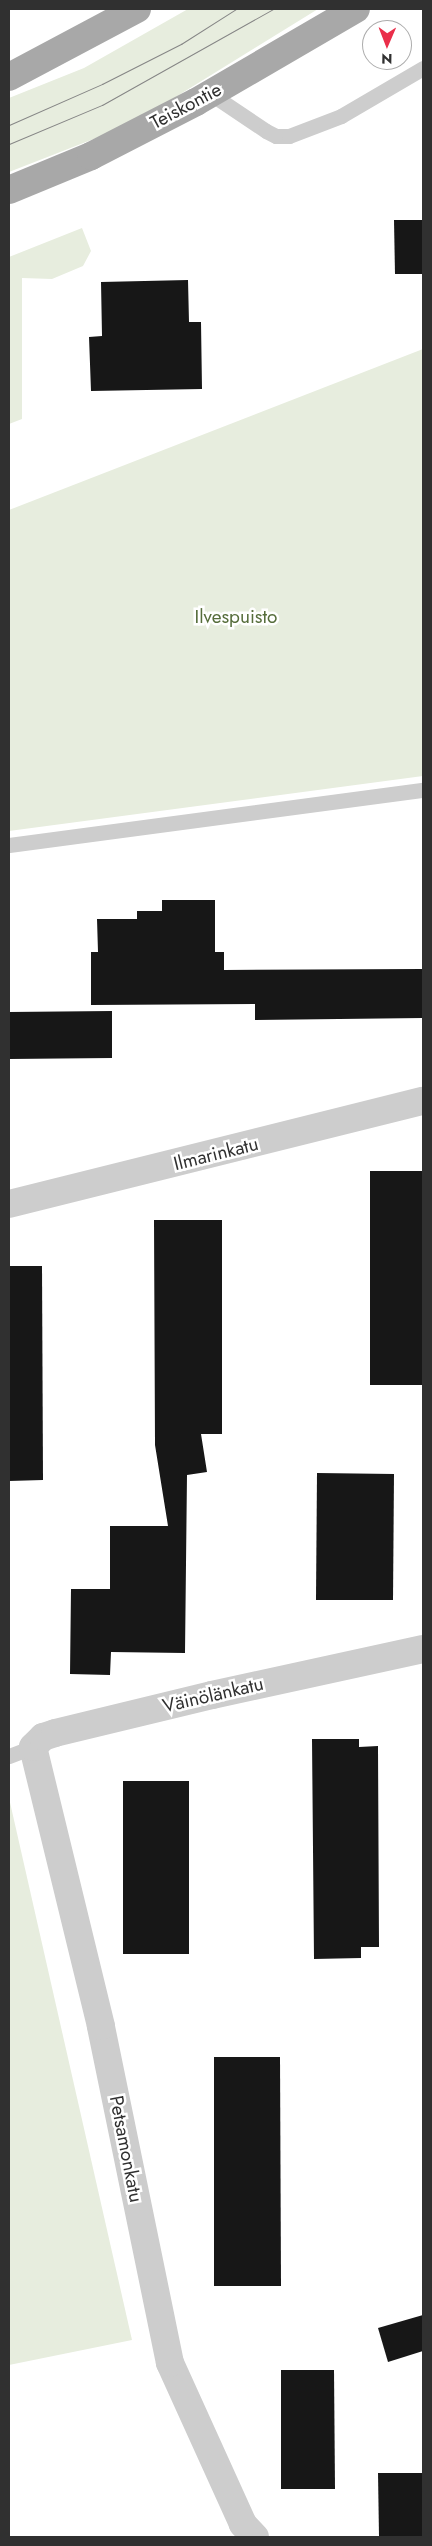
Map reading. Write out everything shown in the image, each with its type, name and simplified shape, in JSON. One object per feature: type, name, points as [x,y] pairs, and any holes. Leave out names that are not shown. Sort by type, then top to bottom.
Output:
[{"type":"main road","points":[[9,77],[137,9]]},
{"type":"main road","name":"Teiskontie","points":[[9,190],[91,156],[211,94],[356,9]]},
{"type":"street","name":"Ilmarinkatu","points":[[9,1204],[423,1101]]},
{"type":"street","name":"Väinölänkatu","points":[[21,1751],[55,1733],[212,1694],[423,1649]]},
{"type":"street","name":"Petsamonkatu","points":[[21,1751],[101,2026],[170,2363],[243,2524],[255,2537]]},
{"type":"lane","points":[[211,94],[266,131],[276,136],[289,136],[341,116],[423,68]]},
{"type":"lane","points":[[9,845],[423,790]]},
{"type":"green space","points":[[188,9],[318,9],[174,98],[109,133],[9,172],[9,98],[84,68]]},
{"type":"green space","points":[[82,228],[91,251],[83,266],[52,279],[22,278],[22,419],[9,424],[9,257]]},
{"type":"green space","name":"Ilvespuisto","points":[[423,349],[423,776],[9,831],[9,510]]},
{"type":"green space","points":[[9,1798],[132,2340],[9,2365]]},
{"type":"building","points":[[394,220],[423,220],[423,274],[395,274]]},
{"type":"building","points":[[188,280],[189,322],[201,322],[202,389],[91,391],[89,337],[102,336],[101,282]]},
{"type":"building","points":[[162,900],[215,900],[215,952],[224,952],[224,970],[423,969],[423,1018],[255,1020],[255,1004],[91,1005],[91,952],[98,952],[97,919],[137,919],[137,911],[162,911]]},
{"type":"building","points":[[112,1011],[112,1058],[9,1059],[9,1012]]},
{"type":"building","points":[[370,1171],[423,1171],[423,1385],[370,1385]]},
{"type":"building","points":[[154,1220],[222,1220],[222,1434],[201,1434],[207,1472],[187,1475],[185,1653],[111,1652],[110,1675],[70,1674],[71,1589],[110,1589],[110,1526],[168,1526],[155,1445]]},
{"type":"building","points":[[9,1266],[42,1266],[43,1480],[9,1481]]},
{"type":"building","points":[[317,1473],[394,1474],[393,1600],[316,1600]]},
{"type":"building","points":[[312,1739],[359,1739],[359,1747],[378,1746],[379,1947],[361,1947],[361,1958],[314,1959]]},
{"type":"building","points":[[123,1781],[189,1781],[189,1954],[123,1954]]},
{"type":"building","points":[[214,2057],[280,2057],[281,2286],[214,2286]]},
{"type":"building","points":[[423,2315],[423,2351],[388,2362],[378,2328]]},
{"type":"building","points":[[281,2370],[334,2370],[335,2489],[281,2489]]},
{"type":"building","points":[[378,2473],[423,2473],[423,2537],[379,2537]]},
{"type":"tram line","points":[[9,125],[102,84],[181,44],[236,9]]},
{"type":"tram line","points":[[9,144],[102,105],[273,9]]}]
